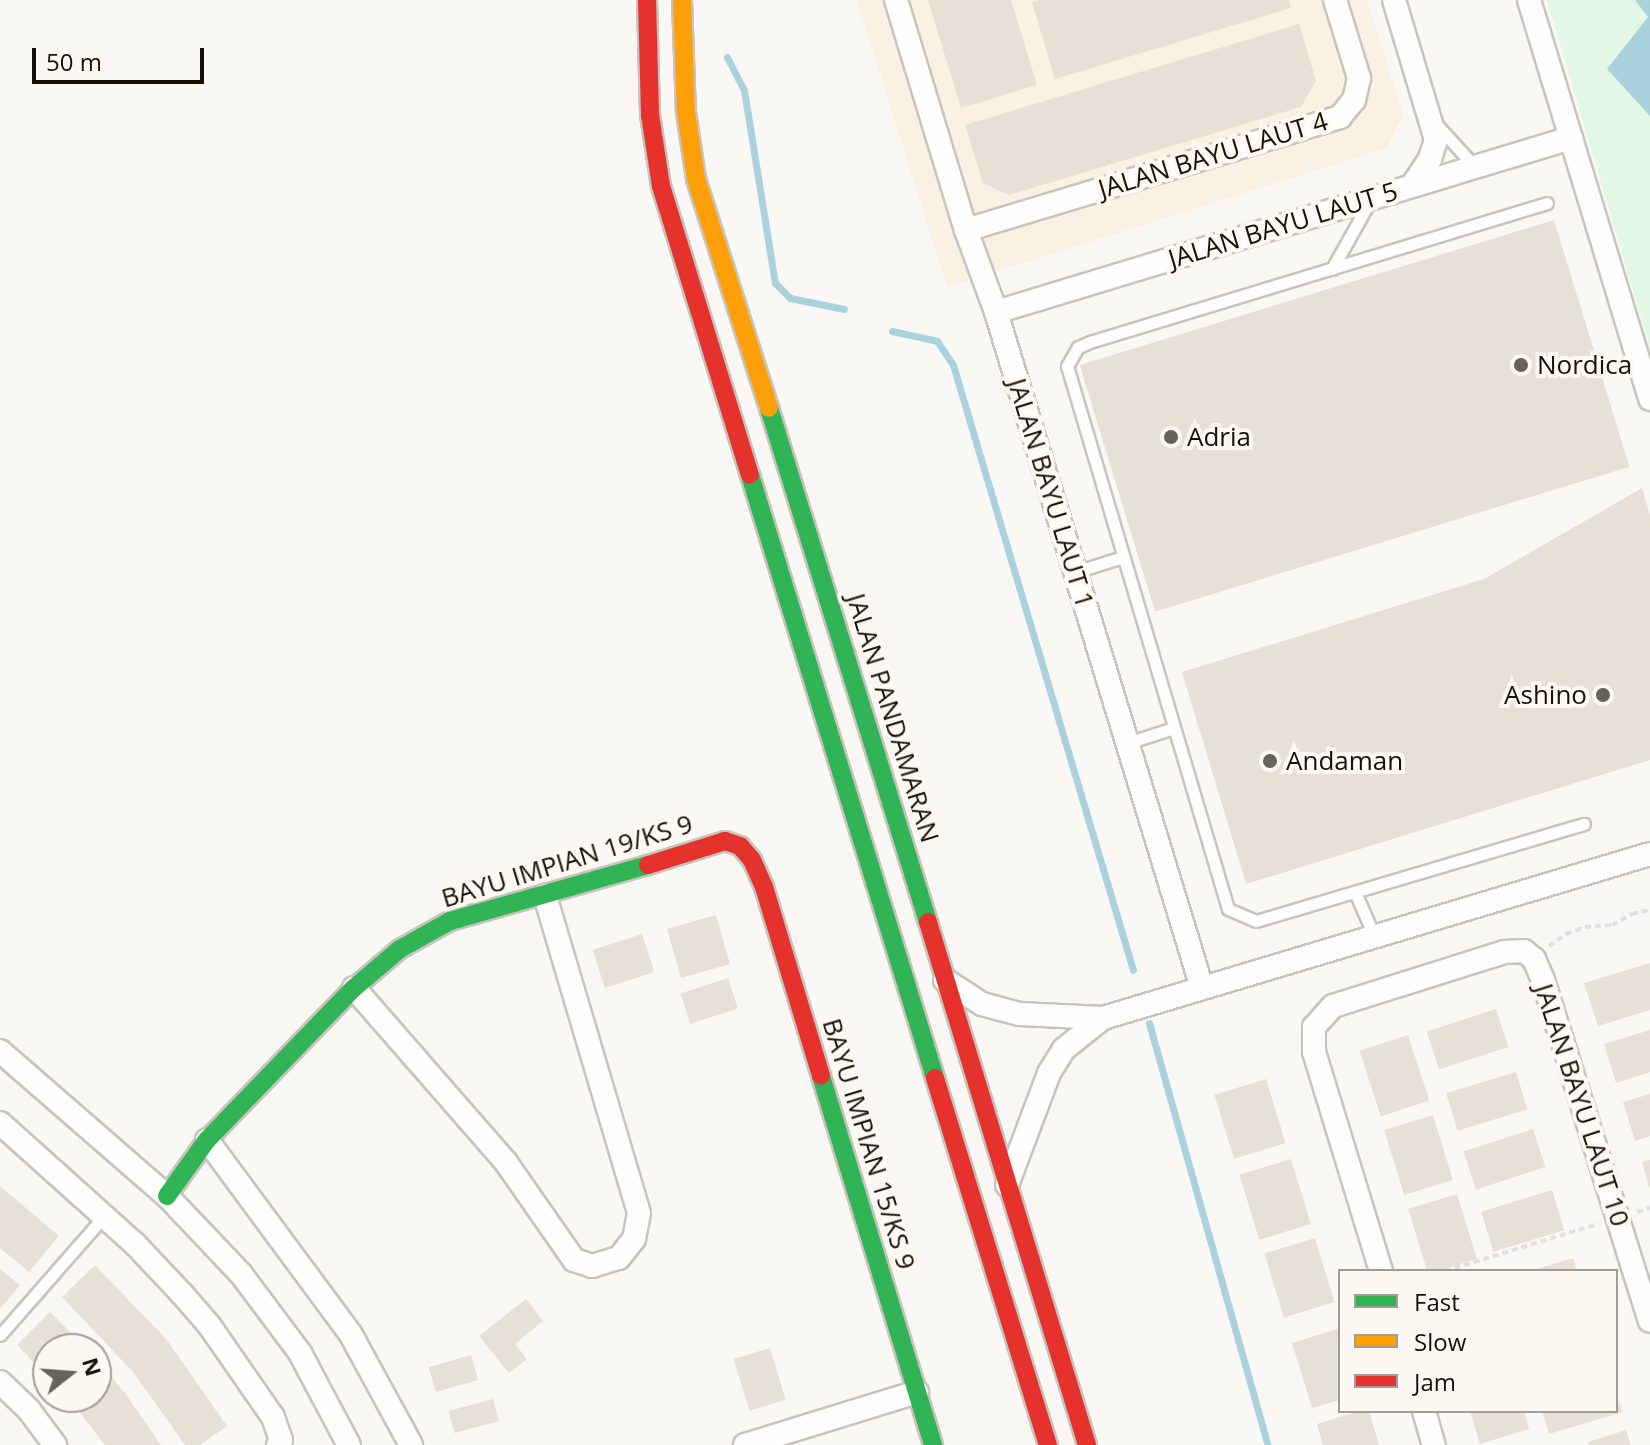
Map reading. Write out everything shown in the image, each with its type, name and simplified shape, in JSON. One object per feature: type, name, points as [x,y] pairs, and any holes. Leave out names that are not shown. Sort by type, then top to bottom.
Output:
[{"type":"main road","points":[[647,0],[650,115],[661,186],[1048,1445]]},
{"type":"main road","name":"JALAN PANDAMARAN","points":[[682,0],[686,112],[696,179],[829,595],[1087,1445]]},
{"type":"main road","name":"BAYU IMPIAN 19/KS 9","points":[[167,1196],[207,1140],[354,988],[400,949],[450,921],[545,896],[725,841],[740,846],[752,860]]},
{"type":"main road","name":"BAYU IMPIAN 15/KS 9","points":[[752,860],[764,887],[933,1445]]},
{"type":"street","name":"JALAN BAYU LAUT 1","points":[[896,0],[966,230],[996,312],[1202,988]]},
{"type":"street","name":"JALAN BAYU LAUT 4","points":[[966,230],[1340,117],[1354,100],[1359,78],[1335,0]]},
{"type":"street","points":[[1394,0],[1436,140],[1430,159],[1412,186]]},
{"type":"street","points":[[1529,0],[1650,399]]},
{"type":"street","name":"JALAN BAYU LAUT 5","points":[[996,312],[1571,138]]},
{"type":"street","points":[[945,980],[982,1004],[1020,1014],[1103,1018],[1650,854]]},
{"type":"street","points":[[354,988],[505,1161],[574,1260],[592,1266],[619,1258],[634,1239],[639,1213],[545,896]]},
{"type":"street","name":"JALAN BAYU LAUT 10","points":[[1380,1269],[1314,1052],[1314,1027],[1333,1006],[1504,952],[1524,951],[1534,959],[1650,1321]]},
{"type":"street","points":[[1007,1185],[1049,1073],[1064,1049],[1103,1018]]},
{"type":"street","points":[[0,1051],[167,1196],[241,1274],[300,1353],[349,1445]]},
{"type":"street","points":[[0,1123],[156,1264],[209,1325],[273,1417],[281,1440],[278,1445]]},
{"type":"street","points":[[207,1140],[350,1333],[411,1445]]},
{"type":"street","points":[[0,1382],[29,1410],[55,1445]]},
{"type":"street","points":[[745,1445],[917,1392]]},
{"type":"street","points":[[1425,1413],[1434,1445]]},
{"type":"lane","points":[[1429,115],[1475,167]]},
{"type":"lane","points":[[1332,269],[1371,199]]},
{"type":"lane","points":[[1547,203],[1078,347],[1067,366],[1228,909],[1256,921],[1584,824]]},
{"type":"lane","points":[[1075,572],[1123,557]]},
{"type":"lane","points":[[1127,743],[1174,728]]},
{"type":"lane","points":[[1355,892],[1374,936]]},
{"type":"lane","points":[[0,1335],[104,1216]]},
{"type":"path","points":[[1534,959],[1566,934],[1585,927],[1612,925],[1632,914],[1650,910]]},
{"type":"path","points":[[1452,1269],[1650,1208]]},
{"type":"shaded area","points":[[857,0],[1367,0],[1403,114],[1387,148],[947,287]]},
{"type":"green space","points":[[1547,0],[1650,0],[1650,348]]},
{"type":"water","points":[[1635,0],[1650,0],[1650,116],[1607,69],[1648,17]]},
{"type":"building","points":[[928,0],[1011,0],[1037,85],[961,108]]},
{"type":"building","points":[[1289,0],[1291,8],[1055,79],[1032,2]]},
{"type":"building","points":[[1299,24],[1316,81],[1301,107],[1009,195],[983,183],[965,125]]},
{"type":"building","points":[[1554,220],[1629,467],[1155,612],[1080,365]]},
{"type":"building","points":[[1642,488],[1650,515],[1650,760],[1246,884],[1182,672],[1484,579]]},
{"type":"building","points":[[716,915],[730,964],[681,978],[667,929]]},
{"type":"building","points":[[642,934],[654,972],[605,988],[593,950]]},
{"type":"building","points":[[1650,963],[1650,1010],[1598,1026],[1584,983]]},
{"type":"building","points":[[728,978],[738,1008],[690,1024],[680,993]]},
{"type":"building","points":[[1496,1009],[1508,1047],[1439,1070],[1427,1032]]},
{"type":"building","points":[[1650,1030],[1650,1072],[1616,1083],[1604,1044]]},
{"type":"building","points":[[1408,1035],[1429,1101],[1381,1116],[1359,1051]]},
{"type":"building","points":[[1516,1072],[1527,1109],[1458,1131],[1446,1093]]},
{"type":"building","points":[[1266,1079],[1286,1143],[1234,1159],[1214,1095]]},
{"type":"building","points":[[1650,1094],[1650,1136],[1635,1141],[1623,1102]]},
{"type":"building","points":[[1433,1115],[1453,1180],[1404,1195],[1384,1130]]},
{"type":"building","points":[[1533,1129],[1545,1167],[1476,1190],[1464,1152]]},
{"type":"building","points":[[1291,1159],[1311,1224],[1259,1240],[1239,1175]]},
{"type":"building","points":[[1650,1160],[1650,1187],[1649,1187],[1642,1162]]},
{"type":"building","points":[[0,1186],[59,1236],[29,1272],[0,1248]]},
{"type":"building","points":[[1552,1190],[1564,1230],[1494,1252],[1481,1212]]},
{"type":"building","points":[[1457,1194],[1477,1259],[1444,1269],[1427,1269],[1408,1209]]},
{"type":"building","points":[[1315,1238],[1335,1302],[1284,1318],[1264,1253]]},
{"type":"building","points":[[1573,1258],[1576,1269],[1536,1269]]},
{"type":"building","points":[[95,1265],[167,1340],[227,1426],[200,1445],[185,1445],[133,1372],[112,1350],[112,1333],[96,1333],[62,1297]]},
{"type":"building","points":[[0,1269],[20,1285],[0,1309]]},
{"type":"building","points":[[526,1299],[543,1321],[515,1344],[527,1359],[509,1373],[479,1336]]},
{"type":"building","points":[[50,1312],[71,1333],[32,1333],[32,1360],[17,1345]]},
{"type":"building","points":[[1338,1329],[1338,1401],[1312,1408],[1292,1343]]},
{"type":"building","points":[[770,1348],[786,1400],[749,1411],[734,1359]]},
{"type":"building","points":[[471,1355],[478,1380],[436,1392],[429,1367]]},
{"type":"building","points":[[112,1378],[161,1445],[105,1445],[80,1413],[112,1413]]},
{"type":"building","points":[[493,1399],[499,1421],[455,1433],[449,1411]]},
{"type":"building","points":[[1618,1400],[1623,1412],[1549,1434],[1543,1413],[1618,1413]]},
{"type":"building","points":[[1353,1413],[1370,1413],[1379,1445],[1323,1445],[1317,1424]]},
{"type":"building","points":[[1471,1413],[1525,1413],[1529,1429],[1480,1444]]},
{"type":"building","points":[[1626,1430],[1631,1445],[1589,1445],[1588,1442]]},
{"type":"waterway","points":[[727,57],[744,90],[775,283],[790,298],[844,309]]},
{"type":"waterway","points":[[892,331],[937,341],[953,365],[1133,970]]},
{"type":"waterway","points":[[1149,1023],[1268,1445]]},
{"type":"traffic: fast","points":[[769,408],[928,922]]},
{"type":"traffic: fast","points":[[750,475],[935,1078]]},
{"type":"traffic: fast","points":[[167,1196],[207,1140],[354,988],[400,949],[450,921],[648,865]]},
{"type":"traffic: fast","points":[[821,1076],[933,1445]]},
{"type":"traffic: slow","points":[[682,0],[686,112],[696,179],[769,408]]},
{"type":"traffic: jam","points":[[647,0],[650,115],[661,186],[750,475]]},
{"type":"traffic: jam","points":[[648,865],[725,841],[740,846],[752,860],[764,887],[821,1076]]},
{"type":"traffic: jam","points":[[928,922],[1087,1445]]},
{"type":"traffic: jam","points":[[935,1078],[1048,1445]]},
{"type":"place","name":"Nordica","points":[[1521,365]]},
{"type":"place","name":"Adria","points":[[1171,437]]},
{"type":"place","name":"Ashino","points":[[1603,695]]},
{"type":"place","name":"Andaman","points":[[1270,761]]}]
